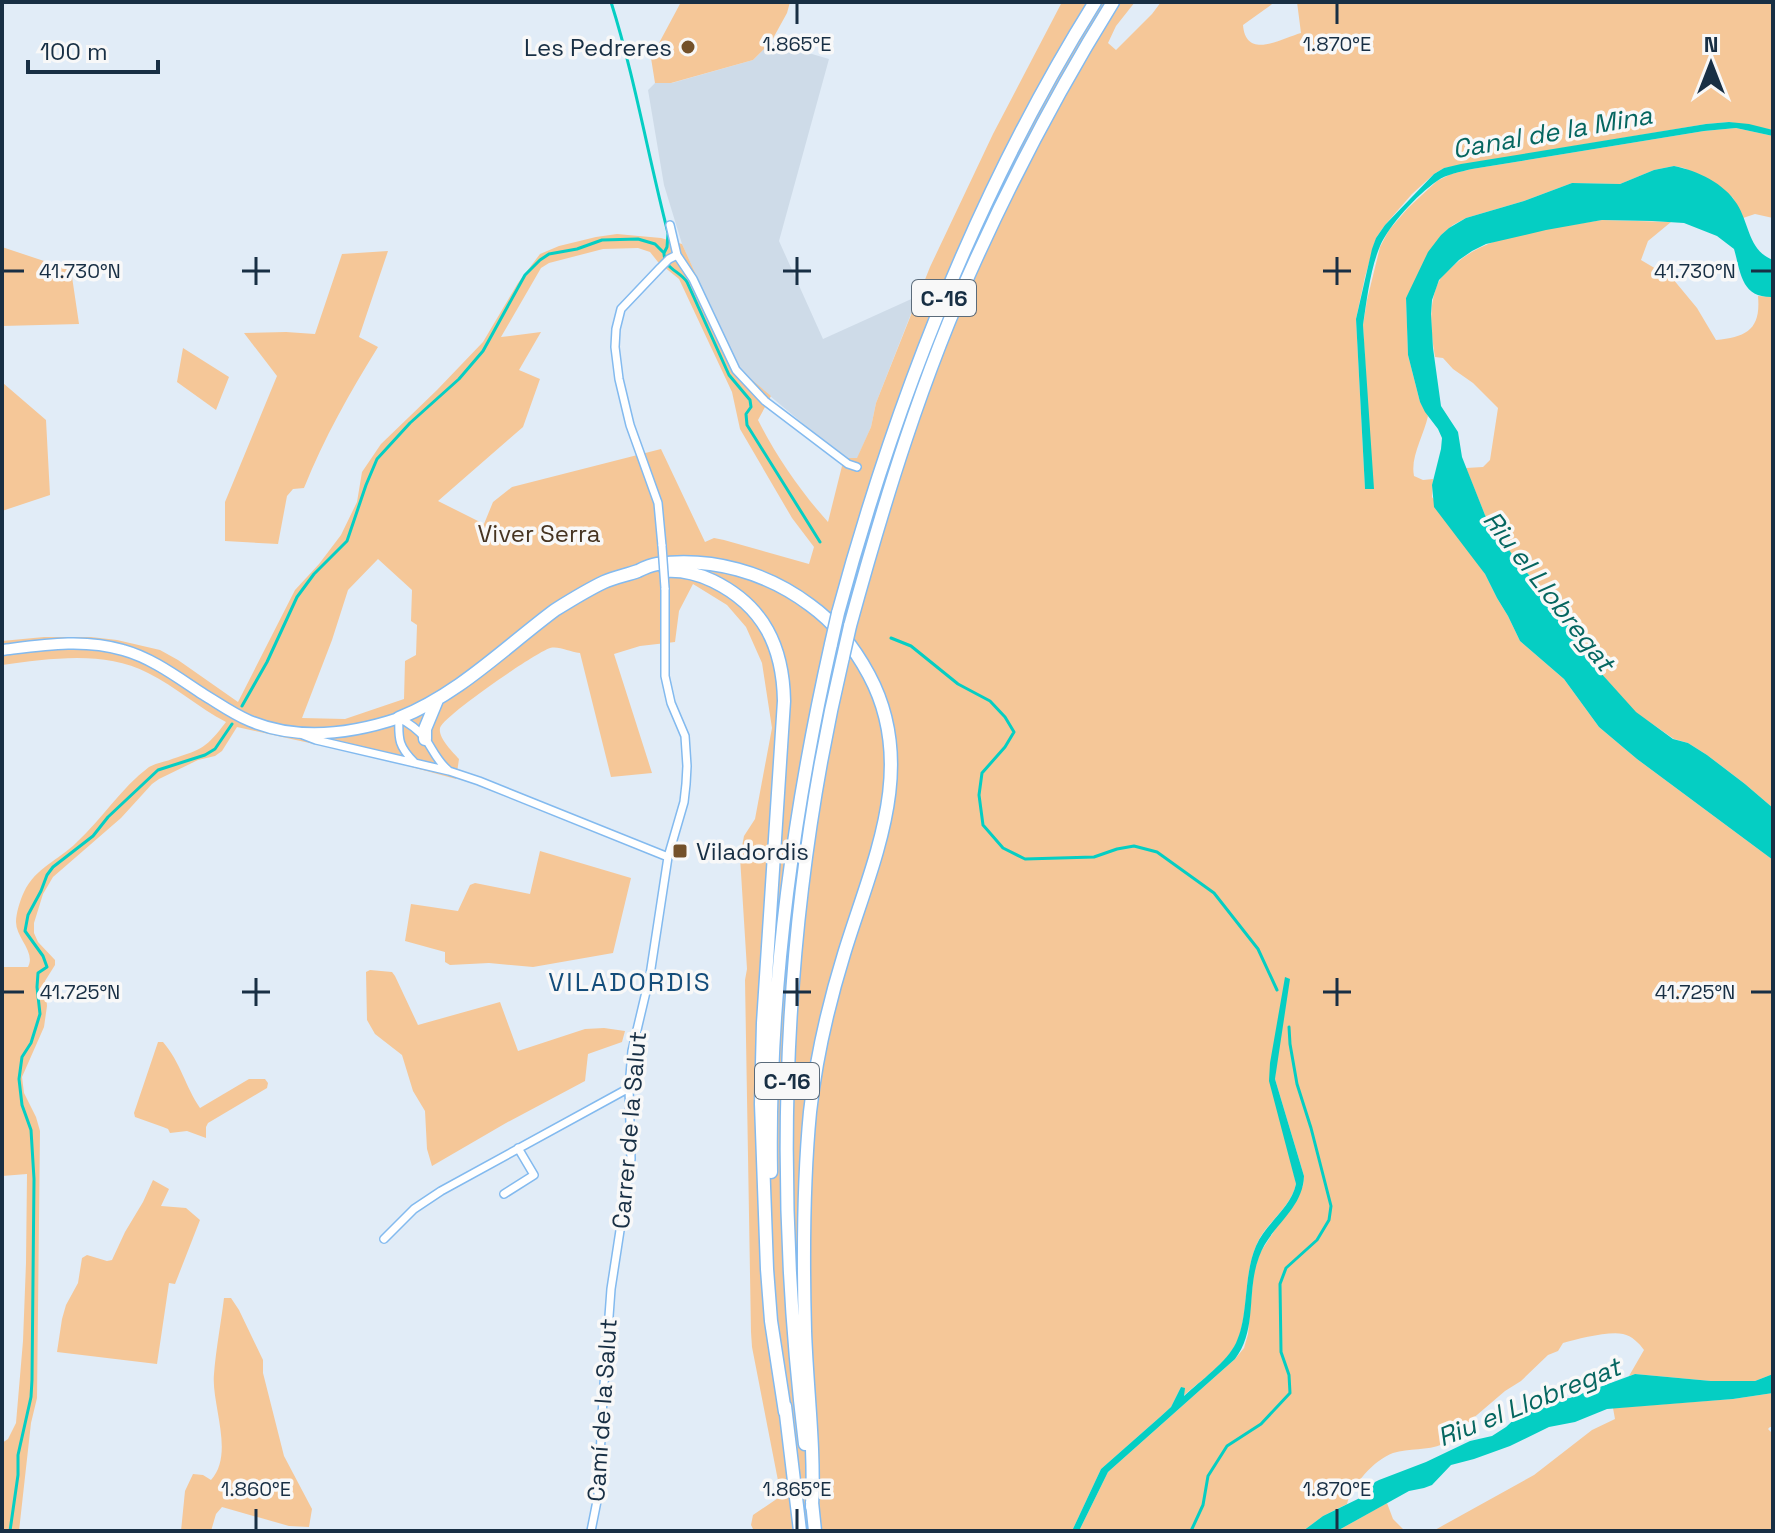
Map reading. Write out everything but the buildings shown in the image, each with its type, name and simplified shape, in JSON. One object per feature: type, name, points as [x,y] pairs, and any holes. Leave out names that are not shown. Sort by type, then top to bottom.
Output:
[{"type":"highway","name":"C-16","points":[[800,1531],[785,1412],[772,1240],[771,1090],[776,1005],[794,833],[810,743],[838,613],[882,460],[929,333],[1003,167],[1095,2]]},
{"type":"highway","name":"C-16","points":[[815,1531],[792,1321],[787,1239],[787,1091],[791,1005],[804,877],[824,745],[850,626],[917,406],[975,261],[1018,172],[1113,2]]},
{"type":"highway","points":[[399,718],[458,687],[546,617],[581,594],[646,566],[658,564],[724,566],[782,586],[818,610],[841,633],[857,655],[878,695],[888,734],[891,773],[886,814],[879,846],[829,1005],[816,1068],[805,1176],[806,1334],[814,1466],[812,1507]]},
{"type":"highway","points":[[639,571],[687,572],[728,588],[761,619],[781,662],[784,701],[763,1023],[761,1104],[764,1226],[771,1321],[785,1412]]},
{"type":"highway","points":[[425,739],[425,729],[437,700]]},
{"type":"street","points":[[670,225],[673,257],[693,279],[736,370],[765,401],[838,457],[857,467]]},
{"type":"street","name":"Carrer de la Salut","points":[[611,1289],[631,1159],[629,1088],[632,1051],[650,975],[668,857],[684,802],[687,766],[685,736],[671,703],[665,676],[665,588],[658,503],[630,425],[615,347],[621,309],[673,257]]},
{"type":"street","points":[[2,650],[77,643],[123,650],[149,661],[252,722],[293,731],[339,732],[399,718]]},
{"type":"street","points":[[399,718],[425,739],[439,763],[449,771]]},
{"type":"street","points":[[399,718],[402,750],[415,763]]},
{"type":"street","points":[[293,731],[316,740],[479,781],[668,857]]},
{"type":"street","points":[[384,1239],[414,1209],[441,1191],[629,1088]]},
{"type":"street","points":[[504,1194],[534,1175],[518,1148]]},
{"type":"street","name":"Camí de la Salut","points":[[591,1531],[598,1496],[611,1289]]},
{"type":"shaded area","points":[[771,42],[829,59],[779,241],[823,339],[918,296],[857,459],[844,458],[739,370],[682,244],[664,185],[648,90],[655,83],[672,83],[753,60]]},
{"type":"shaded area","points":[[1729,122],[1773,130],[1773,136],[1736,128],[1704,131],[1472,169],[1441,179],[1413,202],[1397,219],[1380,246],[1368,295],[1363,325],[1374,489],[1365,489],[1356,319],[1376,238],[1434,174],[1461,164]]},
{"type":"shaded area","points":[[1674,166],[1710,179],[1732,197],[1754,243],[1773,260],[1773,297],[1762,296],[1748,289],[1734,249],[1717,236],[1684,223],[1602,220],[1486,244],[1459,260],[1439,280],[1432,300],[1433,348],[1441,406],[1458,432],[1462,457],[1485,515],[1516,560],[1560,611],[1591,662],[1636,712],[1673,739],[1688,743],[1707,755],[1773,808],[1773,860],[1599,727],[1564,679],[1520,641],[1485,574],[1434,507],[1432,485],[1442,438],[1420,402],[1408,355],[1406,298],[1428,252],[1449,228],[1466,218],[1572,183],[1620,184],[1654,170]]},
{"type":"shaded area","points":[[1285,977],[1290,979],[1275,1079],[1304,1176],[1298,1199],[1270,1236],[1259,1257],[1247,1335],[1235,1359],[1108,1472],[1079,1531],[1072,1531],[1101,1469],[1171,1407],[1181,1387],[1185,1388],[1184,1396],[1220,1364],[1236,1343],[1243,1321],[1249,1270],[1256,1246],[1289,1201],[1296,1184],[1269,1081]]},
{"type":"shaded area","points":[[1635,1374],[1711,1381],[1755,1381],[1773,1374],[1773,1393],[1607,1409],[1575,1422],[1549,1427],[1510,1446],[1451,1465],[1432,1485],[1409,1491],[1337,1531],[1303,1531],[1323,1516],[1366,1495],[1379,1480],[1470,1441],[1492,1436],[1521,1413],[1547,1401],[1570,1398]]},
{"type":"green space","points":[[681,2],[790,2],[771,42],[753,60],[671,83],[655,83],[651,58]]},
{"type":"green space","name":"Viver Serra","points":[[1062,2],[1135,2],[1116,26],[1108,43],[1116,50],[1161,2],[1275,2],[1243,25],[1250,42],[1265,44],[1301,33],[1297,2],[1773,2],[1773,130],[1729,122],[1706,124],[1444,168],[1412,194],[1376,238],[1356,319],[1365,489],[1367,397],[1363,325],[1367,300],[1380,247],[1389,230],[1437,181],[1472,169],[1704,131],[1736,128],[1773,136],[1773,218],[1755,214],[1743,218],[1733,198],[1717,184],[1674,166],[1654,170],[1620,184],[1572,183],[1453,225],[1441,235],[1406,298],[1408,355],[1420,402],[1428,416],[1416,454],[1414,476],[1423,480],[1433,479],[1432,497],[1485,574],[1520,641],[1564,679],[1599,727],[1773,860],[1773,1374],[1755,1381],[1629,1376],[1644,1350],[1626,1335],[1601,1334],[1563,1343],[1558,1351],[1548,1355],[1443,1444],[1393,1453],[1378,1461],[1359,1481],[1347,1504],[1303,1531],[1079,1531],[1108,1472],[1244,1348],[1254,1271],[1260,1253],[1303,1186],[1304,1176],[1275,1079],[1276,1065],[1270,1063],[1296,1184],[1289,1201],[1256,1246],[1249,1270],[1243,1322],[1236,1344],[1219,1365],[1182,1397],[1181,1387],[1171,1407],[1101,1469],[1072,1531],[754,1531],[751,1525],[753,1515],[781,1496],[751,1332],[747,969],[740,857],[744,836],[755,819],[772,728],[762,663],[746,627],[727,605],[693,584],[679,611],[675,642],[640,646],[614,654],[652,773],[611,777],[580,653],[550,648],[490,685],[445,721],[440,732],[459,759],[456,779],[237,727],[222,751],[215,756],[198,760],[152,784],[121,818],[53,877],[43,894],[34,933],[55,960],[55,965],[45,981],[47,1006],[44,1027],[22,1077],[24,1093],[40,1131],[37,1398],[31,1423],[19,1531],[2,1531],[2,1443],[8,1439],[16,1423],[26,1263],[27,1174],[2,1176],[2,967],[28,967],[30,961],[17,928],[18,907],[35,876],[70,849],[139,775],[152,766],[203,746],[226,722],[148,673],[113,661],[76,658],[2,665],[2,641],[91,637],[160,650],[238,702],[295,590],[341,535],[357,502],[362,472],[381,444],[483,342],[518,283],[540,254],[596,237],[617,234],[661,238],[682,244],[739,369],[771,396],[758,420],[790,473],[828,522],[844,458],[857,458],[930,267],[993,134]],"holes":[[[638,248],[650,252],[679,279],[732,392],[740,429],[792,518],[814,547],[809,564],[724,540],[714,538],[705,542],[661,449],[512,487],[493,502],[484,524],[438,501],[523,427],[540,379],[519,370],[541,332],[501,337],[541,268],[549,263],[603,249]],[[378,559],[412,590],[411,621],[417,625],[416,655],[405,661],[404,699],[345,719],[302,718],[348,590]]]},
{"type":"green space","points":[[1602,220],[1671,222],[1648,241],[1641,260],[1673,279],[1697,308],[1716,340],[1750,329],[1757,316],[1758,296],[1773,297],[1773,808],[1707,755],[1688,743],[1674,739],[1635,712],[1591,662],[1560,611],[1503,542],[1485,515],[1466,468],[1483,467],[1490,460],[1498,408],[1443,358],[1435,357],[1432,310],[1439,281],[1465,256],[1501,239]]},
{"type":"green space","points":[[2,247],[71,270],[79,324],[2,326]]},
{"type":"green space","points":[[388,251],[359,337],[378,347],[338,416],[304,488],[293,489],[287,496],[278,544],[225,541],[225,502],[277,376],[244,333],[315,334],[342,254]]},
{"type":"green space","points":[[183,348],[229,377],[216,410],[177,382]]},
{"type":"green space","points":[[2,371],[3,383],[46,420],[50,495],[2,511]]},
{"type":"green space","points":[[540,851],[631,878],[613,953],[533,967],[489,963],[450,965],[445,962],[445,952],[405,941],[411,904],[458,911],[470,885],[475,883],[530,894]]},
{"type":"green space","points":[[366,972],[392,972],[418,1025],[500,1002],[518,1051],[585,1029],[625,1031],[622,1042],[588,1054],[585,1081],[432,1166],[427,1149],[425,1111],[413,1091],[402,1055],[375,1034],[367,1020]]},
{"type":"green space","points":[[158,1042],[163,1042],[169,1050],[200,1108],[249,1079],[265,1079],[267,1088],[208,1123],[206,1138],[187,1131],[170,1133],[168,1129],[135,1117],[134,1113]]},
{"type":"green space","points":[[153,1180],[169,1189],[161,1206],[186,1208],[200,1220],[175,1284],[169,1283],[157,1364],[57,1352],[62,1319],[78,1283],[82,1258],[87,1255],[112,1260]]},
{"type":"green space","points":[[224,1298],[231,1298],[239,1310],[263,1360],[263,1373],[284,1456],[312,1509],[309,1527],[289,1526],[222,1507],[216,1514],[211,1531],[181,1531],[185,1491],[193,1474],[211,1480],[221,1457],[214,1374]]},
{"type":"green space","points":[[1773,1393],[1773,1427],[1768,1429],[1773,1434],[1773,1531],[1433,1531],[1534,1475],[1592,1430],[1615,1419],[1613,1408]]},
{"type":"green space","points":[[1387,1503],[1393,1519],[1405,1531],[1337,1531]]},
{"type":"waterway","points":[[611,2],[668,233],[664,253]]},
{"type":"waterway","points":[[242,706],[267,662],[297,597],[314,574],[347,541],[377,459],[410,423],[459,379],[483,351],[525,275],[549,254],[602,240],[638,239],[655,244],[664,253],[669,266],[687,282],[729,375],[750,400],[747,425],[820,542]]},
{"type":"waterway","points":[[891,638],[911,646],[958,684],[990,701],[1014,732],[982,773],[979,795],[983,825],[1003,848],[1025,859],[1094,857],[1134,846],[1157,852],[1214,893],[1258,949],[1277,990]]},
{"type":"waterway","points":[[10,1531],[18,1455],[32,1380],[34,1179],[31,1130],[22,1105],[19,1079],[22,1057],[31,1043],[40,1014],[38,973],[47,967],[25,931],[28,915],[53,867],[93,836],[108,817],[158,770],[215,749],[232,724]]},
{"type":"waterway","points":[[1191,1531],[1203,1505],[1208,1476],[1227,1446],[1261,1424],[1290,1393],[1289,1375],[1281,1352],[1280,1284],[1286,1268],[1317,1240],[1329,1220],[1331,1206],[1297,1084],[1289,1027]]},
{"type":"place","name":"Les Pedreres","points":[[688,47]]},
{"type":"place","name":"Viladordis","points":[[680,851]]},
{"type":"district","name":"VILADORDIS","points":[[630,982]]},
{"type":"water label","name":"Canal de la Mina","points":[[1552,132]]},
{"type":"water label","name":"Riu el Llobregat","points":[[1549,591]]},
{"type":"water label","name":"Riu el Llobregat","points":[[1529,1402]]}]
